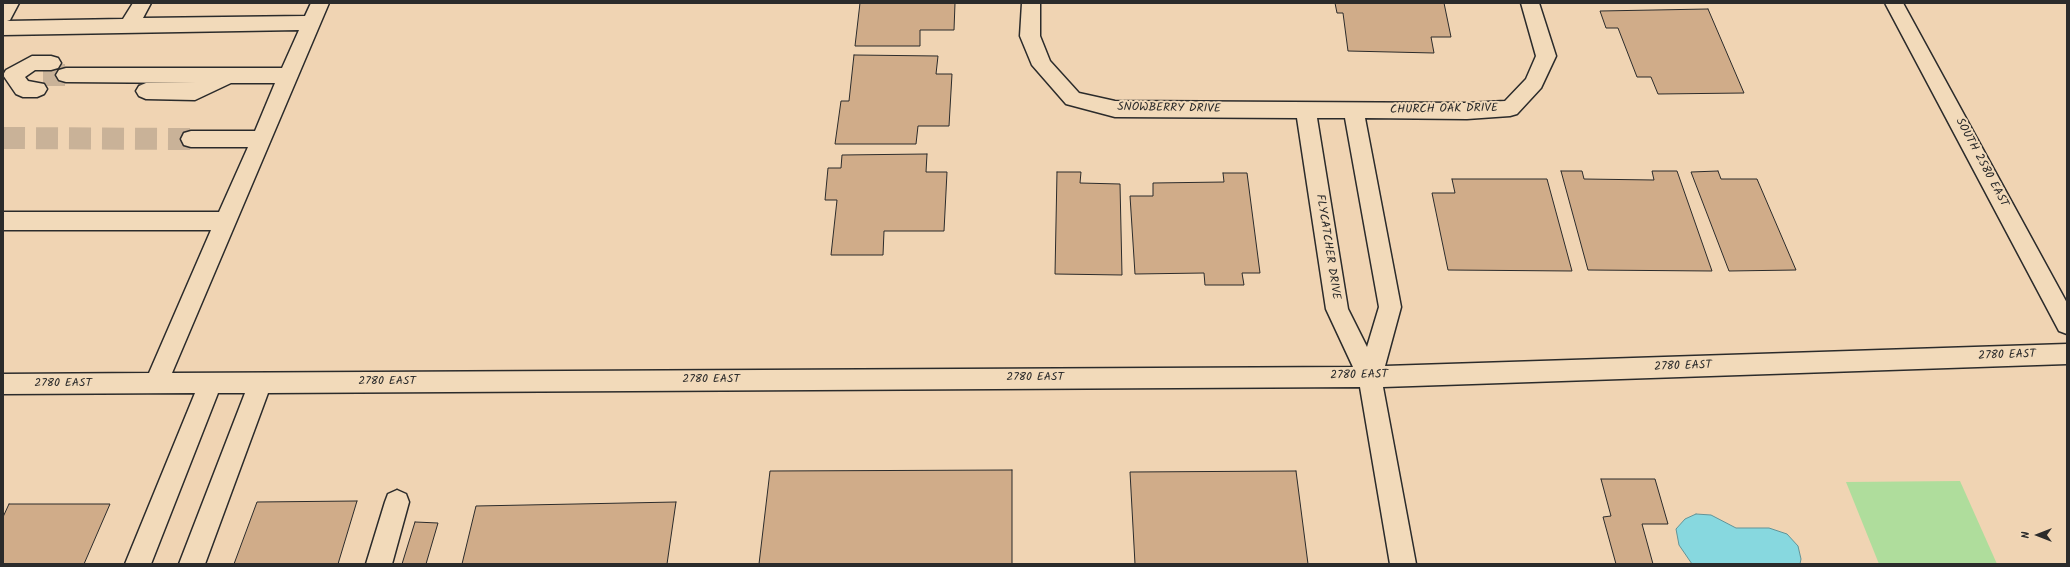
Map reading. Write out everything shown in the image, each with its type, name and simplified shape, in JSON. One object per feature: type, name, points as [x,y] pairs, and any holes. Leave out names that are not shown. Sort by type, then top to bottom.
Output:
[{"type":"street","points":[[3,15],[10,3]]},
{"type":"street","points":[[129,26],[142,3]]},
{"type":"street","points":[[156,383],[320,3]]},
{"type":"street","name":"SNOWBERRY DRIVE","points":[[1031,3],[1030,36],[1042,65],[1073,100],[1115,109],[1306,110]]},
{"type":"street","name":"CHURCH OAK DRIVE","points":[[1306,110],[1467,111],[1510,108],[1534,84],[1546,56],[1530,3]]},
{"type":"street","name":"SOUTH 2580 EAST","points":[[1894,3],[2067,324]]},
{"type":"street","points":[[3,28],[222,23],[311,23]]},
{"type":"street","points":[[234,76],[218,64],[55,76],[23,89],[8,76],[32,63],[55,76],[195,92],[234,76],[288,76]]},
{"type":"street","name":"FLYCATCHER DRIVE","points":[[1306,110],[1337,309],[1370,377],[1403,564]]},
{"type":"street","name":"FLYCATCHER DRIVE","points":[[1354,111],[1390,307],[1370,377]]},
{"type":"street","points":[[191,139],[261,139]]},
{"type":"street","points":[[3,220],[226,221]]},
{"type":"street","name":"2780 EAST","points":[[3,384],[1370,377],[2067,354]]},
{"type":"street","points":[[192,564],[261,382]]},
{"type":"street","points":[[138,564],[211,383]]},
{"type":"street","points":[[379,564],[397,502]]},
{"type":"green space","points":[[1960,481],[1997,564],[1879,564],[1846,482]]},
{"type":"water","points":[[1696,514],[1711,515],[1736,528],[1769,528],[1787,534],[1798,546],[1801,559],[1800,564],[1692,564],[1679,545],[1676,529],[1685,519]]},
{"type":"building","points":[[860,3],[955,3],[954,30],[920,30],[920,46],[855,46]]},
{"type":"building","points":[[1335,3],[1444,3],[1451,37],[1431,37],[1434,53],[1348,51],[1343,13],[1337,13]]},
{"type":"building","points":[[1708,9],[1744,93],[1658,94],[1651,77],[1637,77],[1618,28],[1606,28],[1600,11]]},
{"type":"building","points":[[854,55],[938,56],[936,74],[952,74],[949,126],[918,126],[916,144],[835,144],[841,101],[849,101]]},
{"type":"building","points":[[927,154],[926,172],[947,172],[944,231],[884,231],[883,255],[831,255],[837,200],[825,200],[828,168],[841,168],[842,155]]},
{"type":"building","points":[[1561,171],[1582,171],[1584,179],[1654,180],[1652,171],[1677,171],[1712,271],[1588,270]]},
{"type":"building","points":[[1718,171],[1721,179],[1757,179],[1796,270],[1729,271],[1691,172]]},
{"type":"building","points":[[1057,172],[1081,172],[1080,183],[1120,184],[1122,275],[1055,274]]},
{"type":"building","points":[[1223,173],[1247,173],[1260,273],[1242,273],[1244,285],[1205,285],[1204,273],[1135,274],[1130,196],[1153,196],[1153,183],[1224,182]]},
{"type":"building","points":[[1452,179],[1547,179],[1572,271],[1448,270],[1432,193],[1455,193]]},
{"type":"building","points":[[1012,470],[1012,564],[759,564],[770,471]]},
{"type":"building","points":[[1296,471],[1308,564],[1135,564],[1130,472]]},
{"type":"building","points":[[1601,479],[1655,479],[1668,524],[1642,524],[1653,564],[1616,564],[1603,517],[1611,516]]},
{"type":"building","points":[[357,501],[338,564],[234,564],[257,502]]},
{"type":"building","points":[[676,502],[667,564],[462,564],[476,506]]},
{"type":"building","points":[[9,504],[110,504],[84,564],[3,564],[3,517]]},
{"type":"building","points":[[415,522],[438,523],[426,564],[402,564]]},
{"type":"tunnel","points":[[43,75],[66,75]]},
{"type":"tunnel","points":[[3,138],[191,139]]}]
